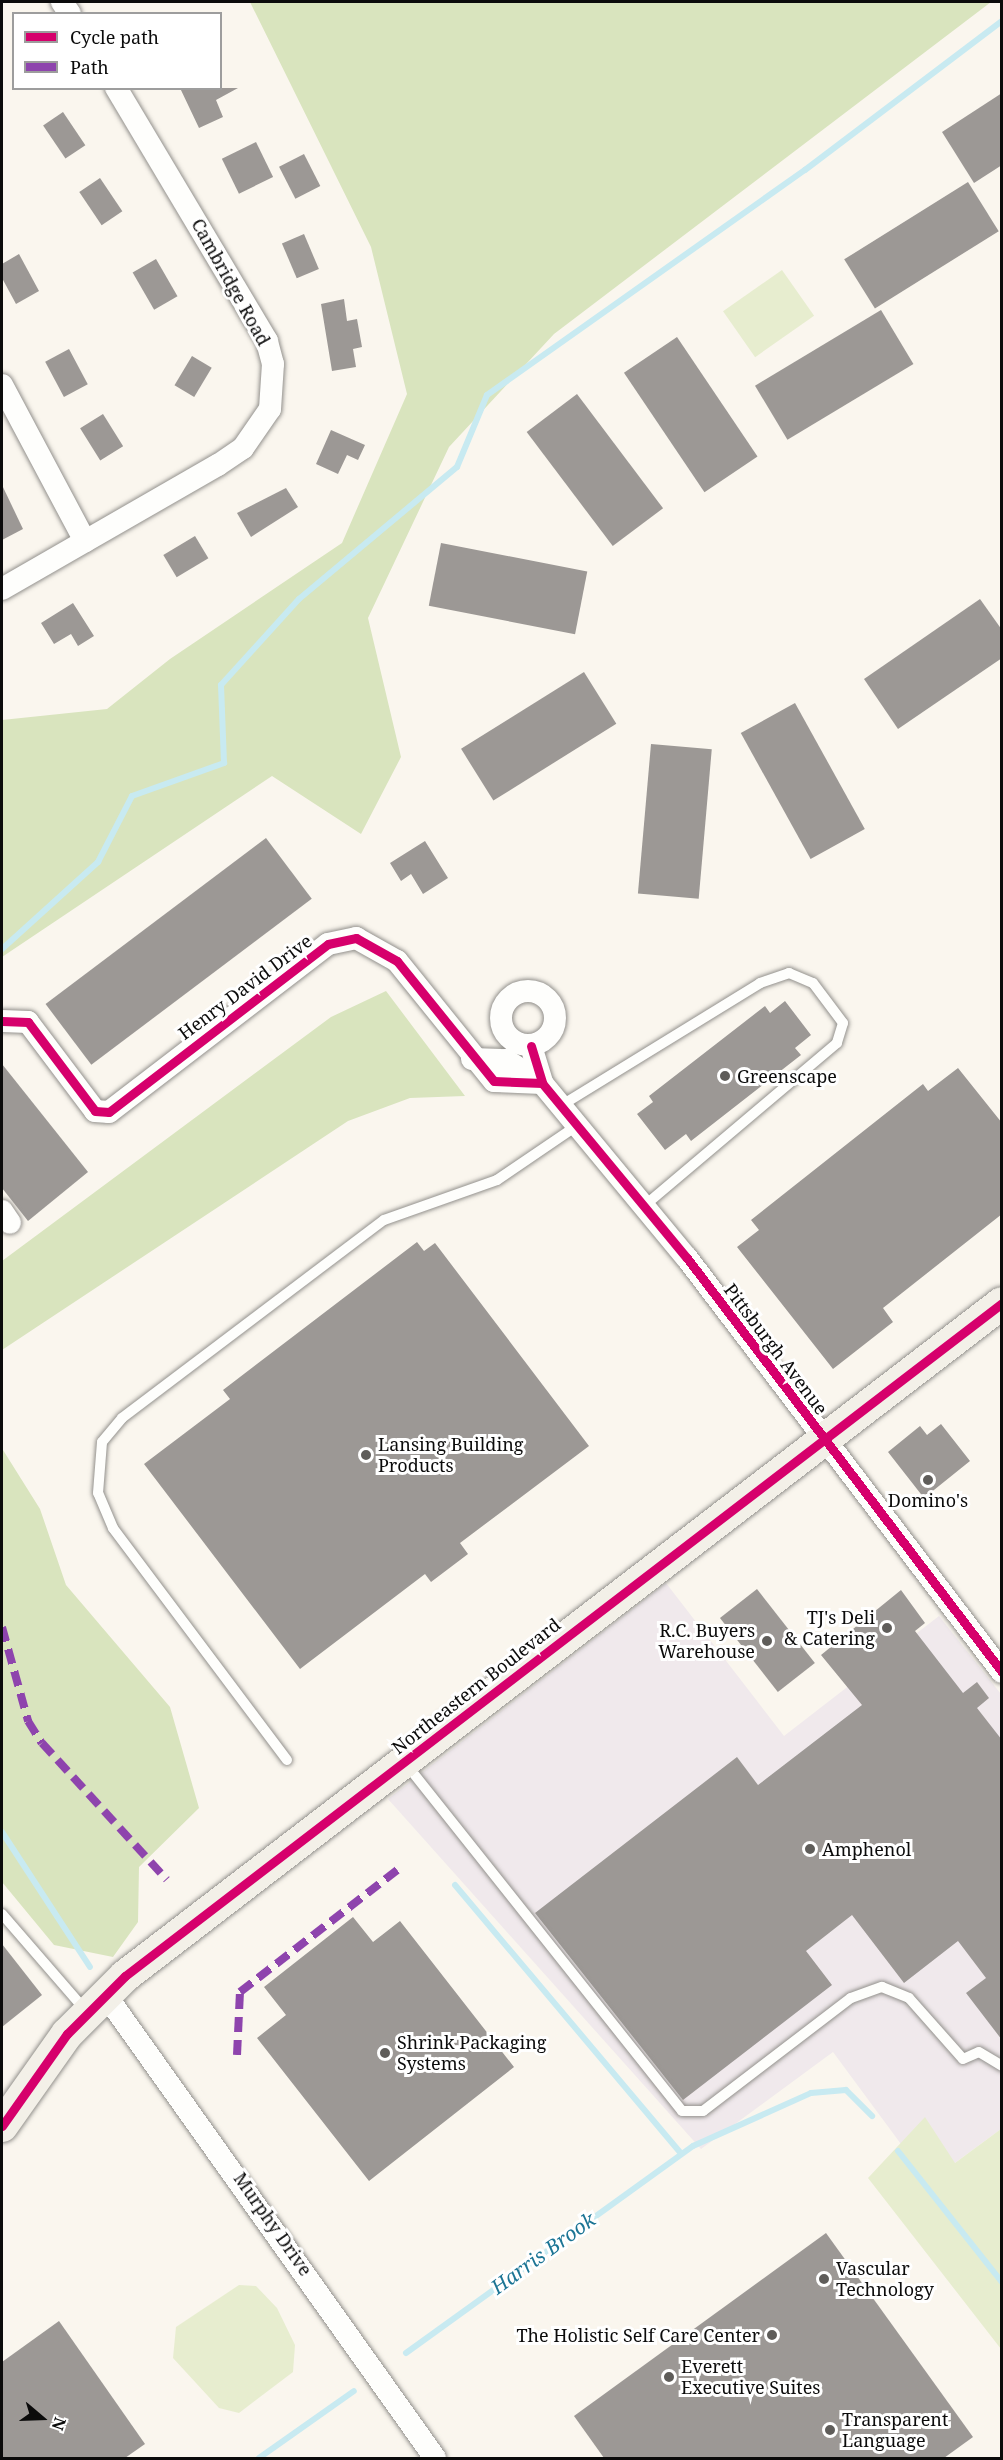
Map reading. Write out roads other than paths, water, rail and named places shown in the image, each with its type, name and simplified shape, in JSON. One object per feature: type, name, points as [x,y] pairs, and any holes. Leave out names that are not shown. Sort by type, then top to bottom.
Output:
[{"type":"street","name":"Cambridge Road","points":[[2,590],[243,448],[270,409],[274,386],[267,341],[117,90]]},
{"type":"street","points":[[2,385],[85,541]]},
{"type":"street","name":"Henry David Drive","points":[[2,1021],[28,1022],[95,1111],[109,1112],[328,944],[356,938],[397,961],[472,1059],[494,1081],[542,1083]]},
{"type":"street","name":"Pittsburgh Avenue","points":[[531,1046],[542,1083],[579,1124],[645,1205],[1002,1672]]},
{"type":"street","name":"Northeastern Boulevard","points":[[2,2126],[96,2003],[404,1761],[1002,1303]]},
{"type":"street","name":"Murphy Drive","points":[[96,2003],[435,2458]]},
{"type":"lane","points":[[562,1105],[760,983],[789,973],[813,983],[843,1023],[837,1043],[645,1205]]},
{"type":"lane","points":[[287,1760],[113,1528],[98,1493],[102,1442],[122,1418],[384,1220],[497,1180],[579,1124]]},
{"type":"lane","points":[[404,1761],[682,2110],[704,2111],[851,1998],[882,1987],[909,1998],[963,2060],[979,2052],[1002,2066]]},
{"type":"lane","points":[[2,1914],[96,2003]]},
{"type":"waterway","points":[[2,949],[98,862],[132,796],[224,763],[221,685],[299,599],[457,467],[487,395],[805,170],[1002,21]]},
{"type":"waterway","name":"Harris Brook","points":[[2,1832],[90,1967]]},
{"type":"waterway","points":[[455,1885],[680,2152]]},
{"type":"waterway","name":"Harris Brook","points":[[406,2353],[693,2146],[811,2093],[846,2090],[872,2116]]},
{"type":"waterway","points":[[898,2151],[1002,2282]]},
{"type":"waterway","points":[[259,2458],[354,2391]]},
{"type":"place","name":"Greenscape","points":[[725,1076]]},
{"type":"place","name":"Lansing Building Products","points":[[366,1455]]},
{"type":"place","name":"Domino's","points":[[928,1480]]},
{"type":"place","name":"TJ's Deli & Catering","points":[[887,1628]]},
{"type":"place","name":"R.C. Buyers Warehouse","points":[[767,1641]]},
{"type":"place","name":"Amphenol","points":[[810,1849]]},
{"type":"place","name":"Shrink Packaging Systems","points":[[385,2053]]},
{"type":"place","name":"Vascular Technology","points":[[824,2279]]},
{"type":"place","name":"The Holistic Self Care Center","points":[[772,2335]]},
{"type":"place","name":"Everett Executive Suites","points":[[669,2377]]},
{"type":"place","name":"Transparent Language","points":[[830,2430]]}]
